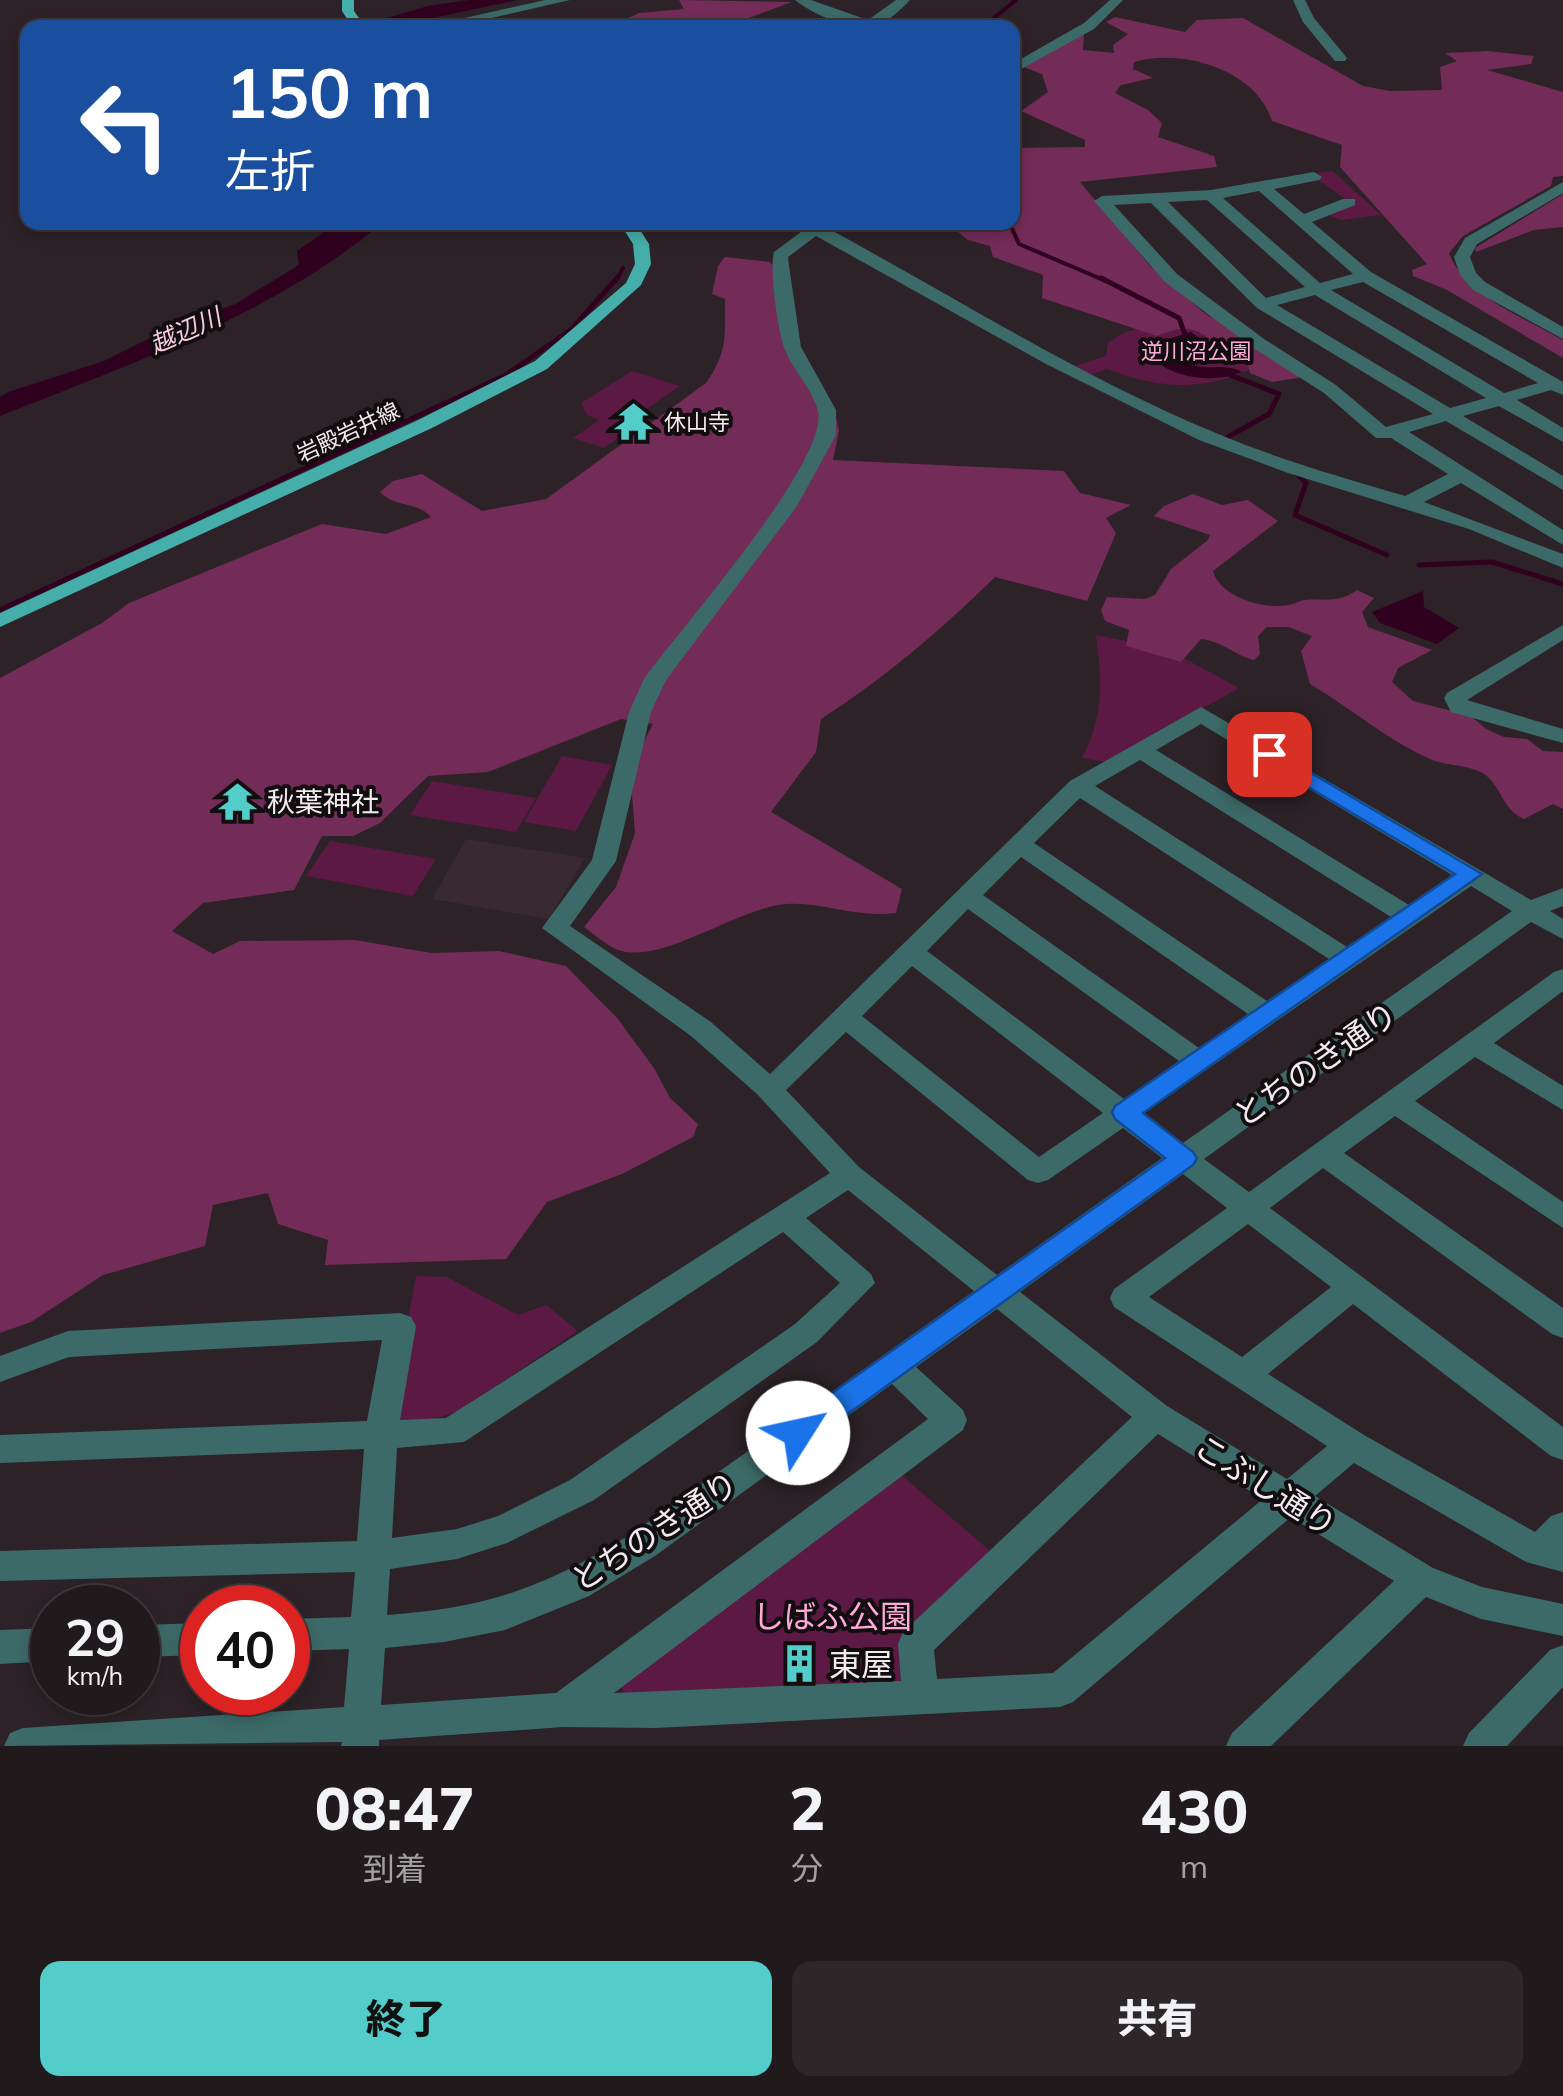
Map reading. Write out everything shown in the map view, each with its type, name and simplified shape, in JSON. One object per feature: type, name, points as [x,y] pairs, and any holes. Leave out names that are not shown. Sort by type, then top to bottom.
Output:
[{"type":"main road","name":"岩殿岩井線","points":[[0,621],[443,415],[541,365],[633,285],[643,264],[641,244],[632,230]]},
{"type":"street","points":[[466,20],[564,0]]},
{"type":"street","points":[[801,0],[849,20]]},
{"type":"street","points":[[876,20],[904,0]]},
{"type":"street","points":[[1020,65],[1089,26],[1117,0]]},
{"type":"street","points":[[1299,0],[1308,19],[1340,58]]},
{"type":"street","points":[[1314,177],[1211,195],[1102,201],[1171,278],[1258,343],[1330,389],[1383,434],[1558,387]]},
{"type":"street","points":[[1262,186],[1365,276],[1558,387]]},
{"type":"street","points":[[1563,188],[1471,241],[1462,257],[1468,275],[1479,286],[1563,334]]},
{"type":"street","points":[[1211,195],[1317,290],[1563,436]]},
{"type":"street","points":[[1154,198],[1263,304],[1563,484]]},
{"type":"street","points":[[1303,220],[1350,202]]},
{"type":"street","name":"こぶし通り","points":[[805,230],[780,255],[781,266],[792,347],[827,410],[827,435],[790,502],[655,679],[640,712],[604,861],[555,928],[701,1029],[767,1087],[849,1176],[1155,1416],[1421,1579],[1480,1603],[1563,1620]]},
{"type":"street","points":[[816,230],[1049,359],[1208,437],[1535,548],[1563,562]]},
{"type":"street","points":[[1263,304],[1365,276]]},
{"type":"street","points":[[1395,432],[1563,540]]},
{"type":"street","points":[[1406,503],[1462,475]]},
{"type":"street","points":[[1535,548],[1563,548]]},
{"type":"street","points":[[1563,632],[1455,698],[1459,707],[1563,736]]},
{"type":"street","points":[[767,1087],[781,1080],[847,1018],[1078,786],[1202,714],[1563,930]]},
{"type":"street","points":[[1140,750],[1410,916]]},
{"type":"street","points":[[1078,786],[1348,959]]},
{"type":"street","points":[[1020,845],[1268,1014]]},
{"type":"street","points":[[847,1018],[1038,1172],[1471,874]]},
{"type":"street","name":"とちのき通り","points":[[310,1634],[369,1632],[496,1616],[583,1581],[644,1545],[1530,910],[1563,896]]},
{"type":"street","points":[[968,897],[1198,1062]]},
{"type":"street","points":[[912,954],[1563,1446]]},
{"type":"street","points":[[1563,978],[1551,1003],[1474,1042],[1125,1298],[1352,1445],[1550,1554],[1563,1527]]},
{"type":"street","points":[[1474,1042],[1563,1100]]},
{"type":"street","points":[[1394,1101],[1563,1217]]},
{"type":"street","points":[[1323,1153],[1563,1325]]},
{"type":"street","points":[[0,1449],[452,1432],[849,1176]]},
{"type":"street","points":[[0,1566],[375,1556],[457,1544],[548,1511],[806,1333],[860,1283],[787,1218]]},
{"type":"street","points":[[1242,1376],[1354,1286]]},
{"type":"street","points":[[0,1368],[68,1344],[400,1326],[382,1432],[361,1735]]},
{"type":"street","points":[[563,1710],[951,1420],[894,1366]]},
{"type":"street","points":[[920,1694],[916,1644],[1155,1416]]},
{"type":"street","points":[[23,1746],[361,1735],[563,1710],[656,1712],[920,1694],[1060,1690],[1352,1445]]},
{"type":"street","points":[[1245,1746],[1421,1579]]},
{"type":"street","points":[[0,1647],[30,1646]]},
{"type":"street","points":[[1482,1746],[1563,1662]]},
{"type":"shaded area","points":[[679,0],[792,2],[743,20],[624,20],[639,13],[684,9]]},
{"type":"shaded area","points":[[1115,17],[1185,32],[1197,20],[1243,18],[1363,86],[1390,91],[1442,90],[1440,67],[1457,61],[1445,53],[1488,51],[1534,56],[1531,64],[1487,70],[1563,92],[1563,176],[1553,177],[1551,186],[1463,236],[1449,253],[1468,282],[1482,294],[1563,340],[1563,358],[1447,290],[1413,276],[1412,270],[1427,264],[1340,167],[1342,145],[1272,121],[1251,88],[1234,76],[1195,61],[1174,58],[1134,62],[1133,69],[1153,78],[1121,85],[1115,93],[1148,110],[1162,123],[1158,137],[1214,156],[1217,167],[1080,182],[1151,267],[1208,316],[1251,329],[1304,377],[1272,382],[1250,373],[1246,356],[1196,358],[1196,352],[1210,339],[1197,331],[1178,329],[1157,336],[1042,298],[1043,275],[993,257],[990,246],[968,240],[956,230],[1020,230],[1020,148],[1085,147],[1085,140],[1021,111],[1048,92],[1042,74],[1021,66],[1084,34],[1083,50],[1114,53],[1113,45],[1128,34],[1106,22]]},
{"type":"shaded area","points":[[1563,194],[1563,227],[1534,230],[1476,252],[1475,248]]},
{"type":"shaded area","points":[[725,257],[770,262],[775,268],[794,361],[803,377],[833,405],[839,431],[833,460],[1064,471],[1080,493],[1131,505],[1106,518],[1116,533],[1087,601],[995,577],[912,652],[821,719],[816,752],[771,812],[902,889],[896,913],[787,904],[768,907],[676,944],[633,953],[616,949],[584,927],[616,887],[635,833],[632,794],[640,749],[653,724],[621,719],[488,772],[428,776],[380,823],[353,836],[322,836],[294,890],[203,903],[172,931],[213,954],[240,941],[355,940],[431,953],[499,951],[566,966],[617,1018],[654,1068],[670,1098],[698,1124],[693,1137],[622,1174],[547,1202],[506,1259],[325,1265],[328,1240],[278,1224],[268,1193],[213,1205],[205,1246],[103,1275],[31,1322],[0,1333],[0,678],[102,623],[129,603],[322,524],[386,534],[431,517],[380,492],[393,481],[422,474],[482,511],[546,499],[706,383],[724,343],[725,299],[712,294],[718,266]]},
{"type":"shaded area","points":[[1193,494],[1222,505],[1248,500],[1278,521],[1213,571],[1224,588],[1244,600],[1279,606],[1304,600],[1338,599],[1357,590],[1374,598],[1362,612],[1368,627],[1432,650],[1398,668],[1392,682],[1413,701],[1471,716],[1486,729],[1504,737],[1527,739],[1543,751],[1563,752],[1563,809],[1553,804],[1524,819],[1512,811],[1483,773],[1414,751],[1310,684],[1301,651],[1312,636],[1289,627],[1267,627],[1258,636],[1260,654],[1254,660],[1201,639],[1181,662],[1126,646],[1129,630],[1105,621],[1101,610],[1107,597],[1145,599],[1155,595],[1171,569],[1208,540],[1210,535],[1154,516],[1164,506]]},
{"type":"shaded area","points":[[466,839],[585,858],[549,919],[432,899]]},
{"type":"green space","points":[[1333,171],[1381,215],[1341,220],[1325,214],[1351,203],[1310,174]]},
{"type":"green space","name":"逆川沼公園","points":[[1209,311],[1254,345],[1249,370],[1213,382],[1178,385],[1107,369],[1089,375],[1072,367],[1106,356],[1108,342],[1126,332]]},
{"type":"green space","points":[[632,371],[680,386],[621,426],[630,430],[604,448],[573,438],[599,420],[587,415],[581,403]]},
{"type":"green space","points":[[1096,635],[1167,649],[1239,688],[1107,762],[1082,758],[1100,698]]},
{"type":"green space","points":[[562,756],[612,765],[576,831],[524,822]]},
{"type":"green space","points":[[432,781],[536,798],[516,832],[410,815]]},
{"type":"green space","points":[[330,841],[436,859],[413,896],[306,876]]},
{"type":"green space","points":[[416,1276],[447,1277],[518,1315],[546,1305],[578,1331],[457,1412],[409,1426],[391,1413]]},
{"type":"green space","name":"しばふ公園","points":[[900,1474],[995,1555],[896,1686],[627,1702],[620,1684]]},
{"type":"water","name":"越辺川","points":[[327,230],[373,230],[295,284],[248,310],[150,356],[0,416],[0,397],[8,392],[104,361],[198,314],[199,317],[235,304],[299,265],[297,251]]},
{"type":"water","points":[[1191,332],[1205,342],[1184,362],[1242,372],[1215,378],[1187,376],[1161,365],[1142,347]]},
{"type":"water","points":[[1423,591],[1424,607],[1459,628],[1437,644],[1380,623],[1372,612]]},
{"type":"waterway","points":[[393,20],[508,0]]},
{"type":"waterway","points":[[992,20],[1016,0]]},
{"type":"waterway","points":[[1013,230],[1019,244],[1106,281]]},
{"type":"waterway","points":[[616,281],[623,268]]},
{"type":"waterway","points":[[0,610],[506,375],[572,329],[617,278]]},
{"type":"waterway","points":[[1101,278],[1179,318],[1187,340]]},
{"type":"waterway","points":[[1226,438],[1269,414],[1279,394],[1230,375]]},
{"type":"waterway","points":[[1296,473],[1306,483],[1295,515],[1387,555]]},
{"type":"waterway","points":[[1419,565],[1492,562],[1563,584]]},
{"type":"place","name":"休山寺","points":[[634,422]]},
{"type":"place","name":"秋葉神社","points":[[237,801]]},
{"type":"place","name":"東屋","points":[[799,1664]]},
{"type":"route","points":[[798,1433],[1184,1158],[1124,1112],[1471,874],[1269,754]]}]
